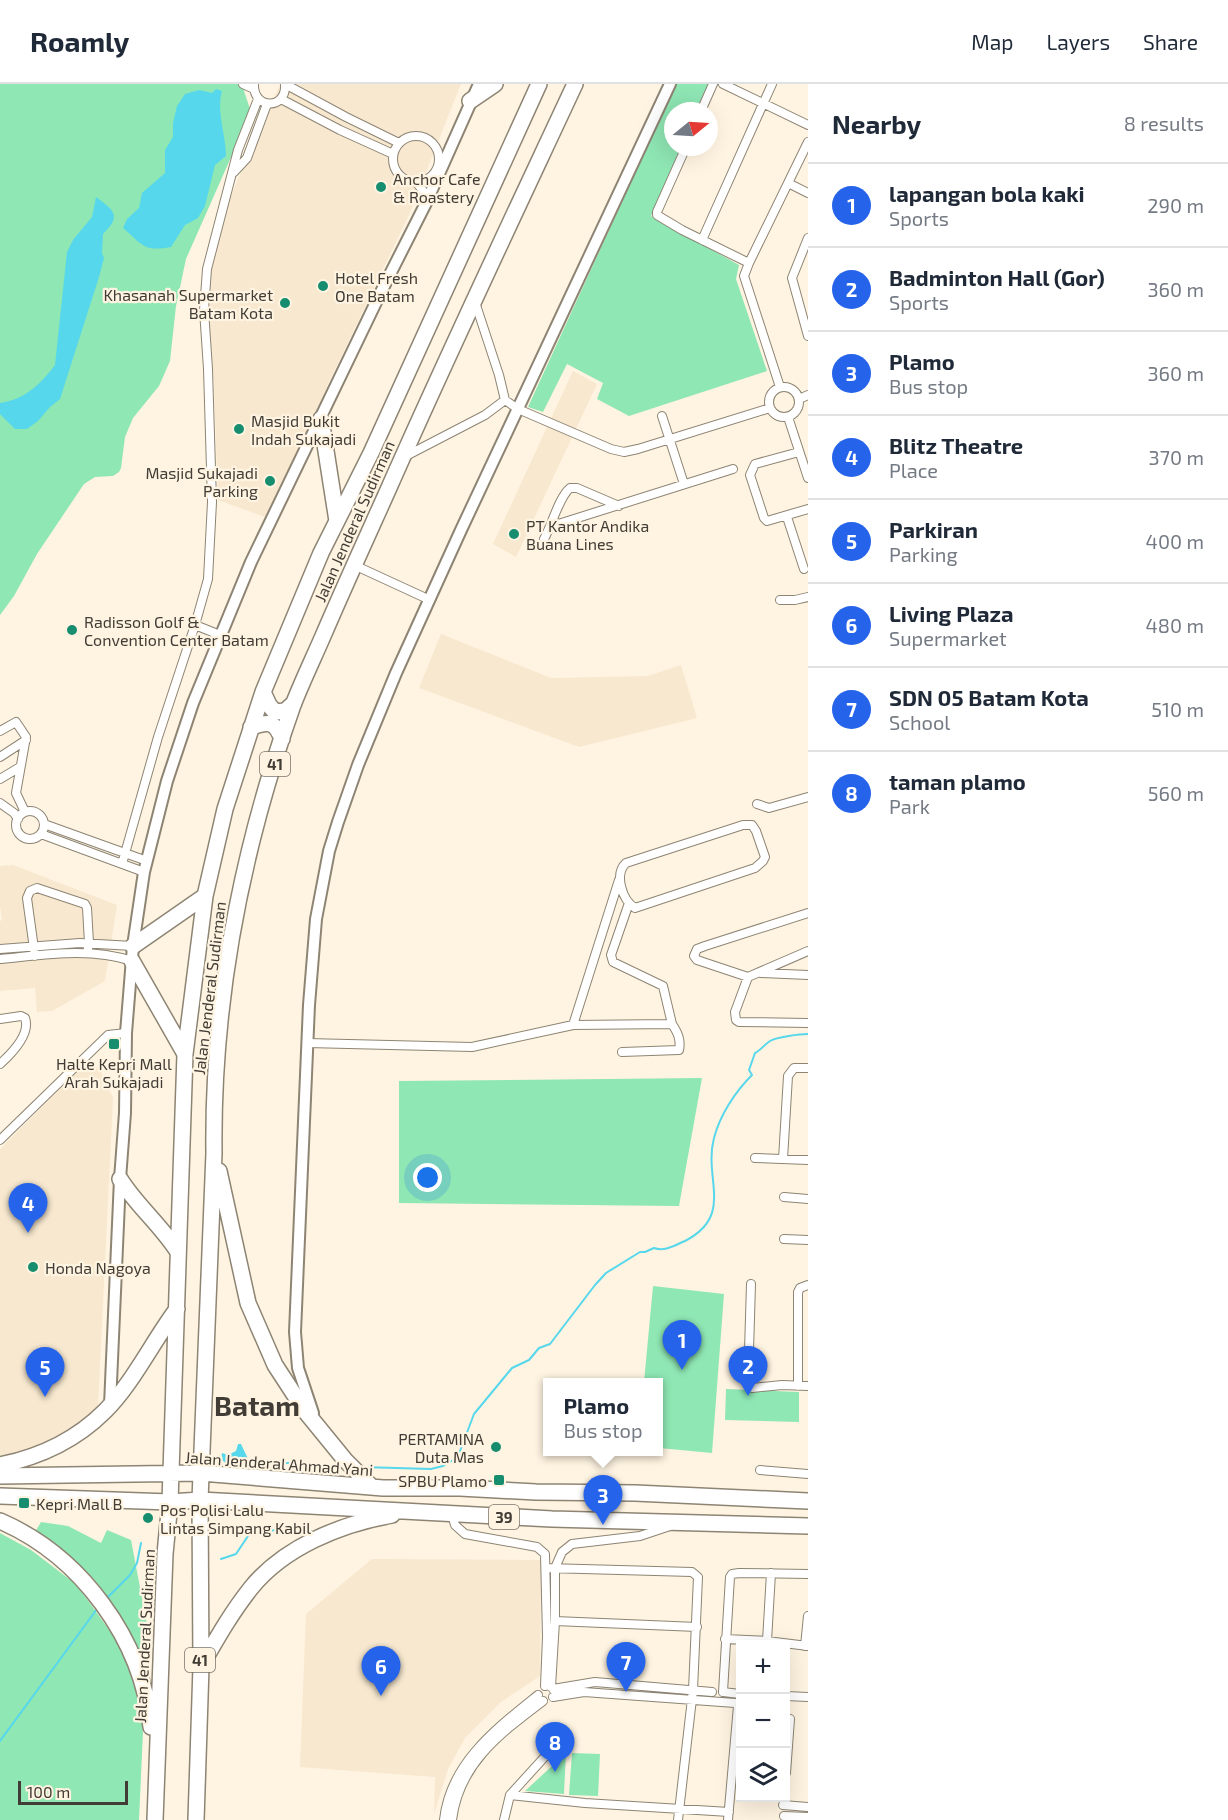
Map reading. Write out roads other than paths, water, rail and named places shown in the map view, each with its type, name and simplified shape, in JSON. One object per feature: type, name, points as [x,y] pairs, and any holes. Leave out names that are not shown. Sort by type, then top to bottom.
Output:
[{"type":"highway","points":[[470,101],[495,84]]},
{"type":"highway","name":"Jalan Jenderal Sudirman","points":[[154,1820],[165,1554],[170,1502],[169,1473],[185,1054],[205,897],[225,809],[263,692],[321,553],[385,423],[539,84]]},
{"type":"highway","name":"Jalan Jenderal Sudirman","points":[[196,1820],[201,1667],[200,1500],[214,1105],[217,1051],[230,944],[243,876],[260,811],[294,703],[402,458],[574,84]]},
{"type":"highway","points":[[321,419],[337,521]]},
{"type":"highway","points":[[263,692],[275,712],[285,711],[294,703]]},
{"type":"highway","points":[[251,727],[264,723],[273,725],[278,728],[282,739]]},
{"type":"highway","points":[[185,1054],[132,953],[205,897]]},
{"type":"highway","points":[[214,1154],[248,1303],[275,1365],[293,1394],[349,1465],[377,1488],[382,1509]]},
{"type":"highway","points":[[120,1179],[178,1252]]},
{"type":"highway","points":[[0,1465],[34,1456],[84,1430],[110,1405],[177,1309]]},
{"type":"highway","name":"Jalan Jenderal Ahmad Yani","points":[[0,1476],[201,1473],[377,1488],[635,1493],[808,1501]]},
{"type":"highway","name":"39","points":[[0,1496],[170,1502],[200,1500],[552,1519],[808,1527]]},
{"type":"highway","points":[[201,1667],[225,1623],[251,1588],[286,1557],[306,1544],[337,1530],[377,1518],[413,1512]]},
{"type":"highway","points":[[0,1521],[44,1545],[62,1560],[98,1597],[126,1643],[138,1670],[149,1710],[154,1820]]},
{"type":"street","points":[[122,864],[158,736],[208,579],[212,502],[204,293],[207,269],[238,150],[258,99],[254,86],[243,84]]},
{"type":"street","points":[[258,99],[267,104],[277,102],[281,99],[285,84],[399,143]]},
{"type":"street","points":[[110,1405],[125,1113],[126,1033],[132,953],[145,866],[167,781],[220,635],[251,562],[426,203],[479,84]]},
{"type":"street","points":[[325,1434],[314,1415],[302,1384],[295,1332],[307,1043],[316,919],[329,852],[377,716],[670,84]]},
{"type":"street","points":[[705,102],[713,84]]},
{"type":"street","points":[[723,84],[808,125]]},
{"type":"street","points":[[702,240],[772,84]]},
{"type":"street","points":[[281,99],[340,130],[393,154]]},
{"type":"street","points":[[233,174],[247,158],[267,104]]},
{"type":"street","points":[[417,182],[435,171],[439,156],[435,145],[420,136],[405,138],[399,143],[393,154],[393,164],[402,177],[417,182],[424,192],[426,203]]},
{"type":"street","points":[[435,145],[445,146],[455,140]]},
{"type":"street","points":[[780,387],[745,280],[748,263],[807,147]]},
{"type":"street","points":[[682,156],[657,214],[663,220],[748,263]]},
{"type":"street","points":[[788,183],[808,193]]},
{"type":"street","points":[[808,238],[792,278],[808,336]]},
{"type":"street","points":[[475,300],[505,400],[518,408],[619,452],[638,449],[770,408]]},
{"type":"street","points":[[780,387],[794,390],[799,399],[796,412],[788,417],[777,416],[770,408],[772,393],[780,387]]},
{"type":"street","points":[[799,399],[808,395]]},
{"type":"street","points":[[402,458],[485,415],[505,400]]},
{"type":"street","points":[[662,416],[684,484]]},
{"type":"street","points":[[788,417],[808,478]]},
{"type":"street","points":[[799,452],[755,464],[750,475],[765,520],[787,517],[808,509]]},
{"type":"street","points":[[552,526],[733,470]]},
{"type":"street","points":[[544,539],[552,526],[565,493],[570,488],[577,488],[619,506]]},
{"type":"street","points":[[787,517],[804,569]]},
{"type":"street","points":[[354,565],[430,600]]},
{"type":"street","points":[[780,600],[808,597]]},
{"type":"street","points":[[195,625],[220,635]]},
{"type":"street","points":[[0,731],[16,722],[26,737],[16,792],[25,812]]},
{"type":"street","points":[[0,757],[26,740]]},
{"type":"street","points":[[0,778],[20,767]]},
{"type":"street","points":[[757,804],[769,808],[808,797]]},
{"type":"street","points":[[0,803],[14,813],[18,819],[18,832],[25,838],[33,838],[41,834],[44,824]]},
{"type":"street","points":[[18,819],[25,812],[37,813],[44,824],[125,853],[145,866]]},
{"type":"street","points":[[573,1025],[619,880],[620,868],[626,863],[743,825],[752,825],[765,857],[755,868],[634,908],[629,903],[619,880]]},
{"type":"street","points":[[41,834],[122,864],[145,866]]},
{"type":"street","points":[[34,956],[27,898],[30,891],[38,888],[85,904],[89,943],[87,953]]},
{"type":"street","points":[[622,1052],[680,1050],[681,1043],[678,1032],[672,1024],[663,986],[613,962],[611,955],[629,903]]},
{"type":"street","points":[[808,913],[705,946],[695,952],[697,960],[748,977],[808,951]]},
{"type":"street","points":[[0,949],[89,943],[132,953]]},
{"type":"street","points":[[0,959],[87,953],[132,953]]},
{"type":"street","points":[[760,973],[808,975]]},
{"type":"street","points":[[748,977],[735,1012],[736,1020],[739,1022],[808,1023]]},
{"type":"street","points":[[0,1019],[21,1016],[25,1018],[27,1027],[24,1035],[0,1064]]},
{"type":"street","points":[[307,1043],[472,1047],[573,1025],[672,1024]]},
{"type":"street","points":[[0,1140],[108,1035],[126,1033]]},
{"type":"street","points":[[783,1159],[788,1076],[794,1068],[808,1068]]},
{"type":"street","points":[[755,1158],[808,1160]]},
{"type":"street","points":[[784,1197],[808,1199]]},
{"type":"street","points":[[784,1239],[808,1240]]},
{"type":"street","points":[[751,1284],[748,1384],[752,1388],[782,1385],[808,1386]]},
{"type":"street","points":[[798,1386],[798,1292],[800,1288],[808,1286]]},
{"type":"street","points":[[760,1470],[808,1474]]},
{"type":"street","points":[[444,1820],[453,1785],[468,1759],[489,1736],[541,1698],[550,1700],[551,1690],[545,1554],[537,1547],[465,1534],[455,1525],[452,1514]]},
{"type":"street","points":[[550,1636],[555,1621],[555,1568],[562,1552],[572,1544],[640,1536],[681,1522]]},
{"type":"street","points":[[546,1568],[692,1572],[698,1577],[693,1690],[678,1820]]},
{"type":"street","points":[[736,1693],[723,1692],[730,1576],[739,1572],[808,1574]]},
{"type":"street","points":[[767,1640],[771,1573]]},
{"type":"street","points":[[790,1644],[807,1646],[808,1616]]},
{"type":"street","points":[[555,1621],[697,1628]]},
{"type":"street","points":[[725,1639],[746,1640]]},
{"type":"street","points":[[551,1690],[595,1682],[712,1692]]},
{"type":"street","points":[[510,1795],[585,1803],[678,1807],[728,1816],[738,1706],[735,1703],[551,1690],[539,1690],[541,1698]]},
{"type":"street","points":[[790,1696],[808,1697]]},
{"type":"street","points":[[453,1820],[460,1789],[473,1763],[494,1740],[541,1698]]},
{"type":"street","points":[[504,1820],[510,1795],[561,1740]]},
{"type":"street","points":[[783,1802],[784,1818],[808,1817]]},
{"type":"street","points":[[788,1802],[808,1806]]},
{"type":"water","points":[[216,89],[222,91],[220,107],[226,156],[215,165],[205,206],[198,218],[185,225],[171,247],[154,249],[144,246],[123,228],[127,219],[139,208],[142,193],[165,173],[165,150],[173,137],[177,106],[185,94],[199,90],[212,93]]},
{"type":"water","points":[[96,197],[111,210],[114,218],[103,234],[104,258],[60,399],[27,429],[15,429],[0,414],[0,403],[24,395],[44,379],[55,365],[67,252],[73,240],[92,217]]},
{"type":"water","points":[[238,1444],[241,1444],[249,1461],[245,1470],[238,1467],[234,1471],[221,1459],[222,1453],[228,1455],[236,1451]]},
{"type":"waterway","points":[[361,1467],[431,1469],[453,1460],[460,1451],[474,1414],[512,1368],[529,1360],[539,1348],[550,1344],[606,1273],[640,1252],[654,1248],[670,1248],[700,1231],[709,1220],[713,1208],[714,1138],[729,1104],[752,1075],[749,1070],[755,1053],[773,1040],[808,1034]]},
{"type":"waterway","points":[[249,1461],[343,1466]]},
{"type":"waterway","points":[[221,1559],[236,1554],[252,1530],[311,1531]]},
{"type":"waterway","points":[[105,1600],[130,1575],[137,1563],[141,1543]]},
{"type":"waterway","points":[[0,1741],[97,1609]]},
{"type":"place","name":"Anchor Cafe & Roastery","points":[[381,187]]},
{"type":"place","name":"Hotel Fresh One Batam","points":[[323,286]]},
{"type":"place","name":"Khasanah Supermarket Batam Kota","points":[[285,303]]},
{"type":"place","name":"Masjid Bukit Indah Sukajadi","points":[[239,429]]},
{"type":"place","name":"Masjid Sukajadi Parking","points":[[270,481]]},
{"type":"place","name":"PT Kantor Andika Buana Lines","points":[[514,534]]},
{"type":"place","name":"Radisson Golf & Convention Center Batam","points":[[72,630]]},
{"type":"place","name":"Halte Kepri Mall Arah Sukajadi","points":[[114,1044]]},
{"type":"place","name":"Blitz Theatre","points":[[28,1233]]},
{"type":"place","name":"Honda Nagoya","points":[[33,1267]]},
{"type":"place","name":"lapangan bola kaki","points":[[682,1370]]},
{"type":"place","name":"Badminton Hall (Gor)","points":[[748,1396]]},
{"type":"place","name":"Parkiran","points":[[45,1397]]},
{"type":"place","name":"PERTAMINA Duta Mas","points":[[496,1447]]},
{"type":"place","name":"SPBU Plamo","points":[[499,1480]]},
{"type":"place","name":"Kepri Mall B","points":[[24,1503]]},
{"type":"place","name":"Pos Polisi Lalu Lintas Simpang Kabil","points":[[148,1518]]},
{"type":"place","name":"Plamo","points":[[603,1525]]},
{"type":"place","name":"SDN 05 Batam Kota","points":[[626,1692]]},
{"type":"place","name":"Living Plaza","points":[[381,1696]]},
{"type":"place","name":"taman plamo","points":[[555,1772]]},
{"type":"district","name":"Batam","points":[[257,1405]]}]
